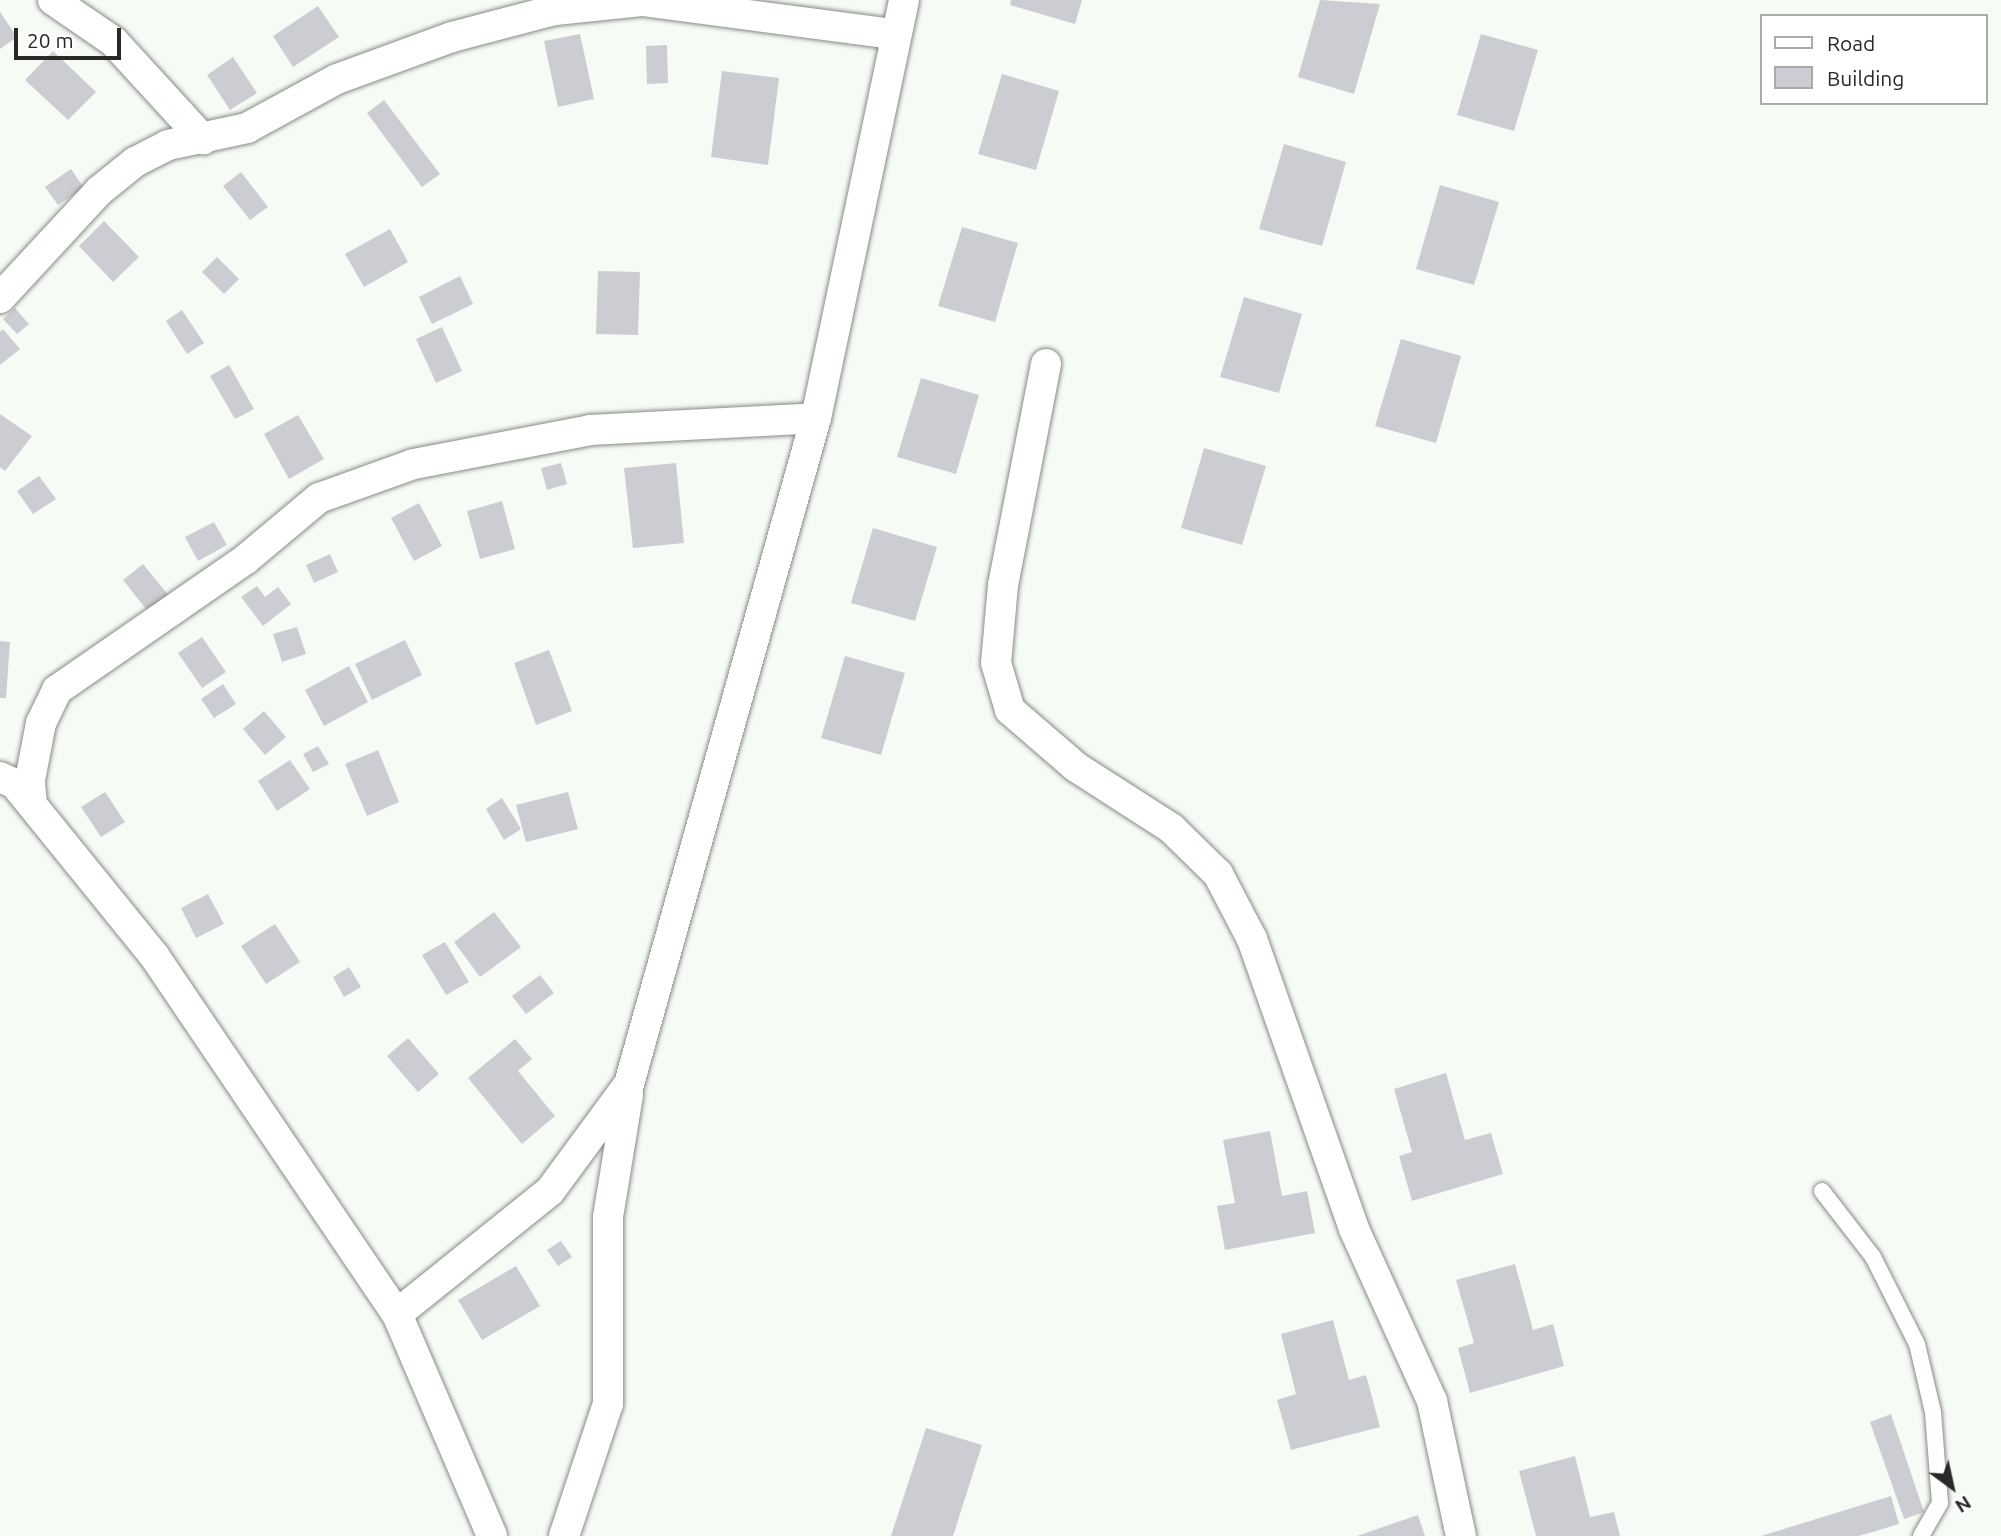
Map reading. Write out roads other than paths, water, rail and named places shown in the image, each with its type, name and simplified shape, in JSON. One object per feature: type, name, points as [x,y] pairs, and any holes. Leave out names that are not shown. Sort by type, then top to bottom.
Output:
[{"type":"street","points":[[53,0],[114,43],[203,139]]},
{"type":"street","points":[[564,1536],[608,1404],[608,1217],[629,1084],[816,418],[894,34],[904,0]]},
{"type":"street","points":[[0,298],[99,191],[135,162],[168,145],[247,128],[337,79],[452,37],[555,10],[642,1],[894,34]]},
{"type":"street","points":[[1046,364],[1003,585],[996,663],[1010,710],[1076,767],[1171,828],[1218,874],[1252,939],[1354,1229],[1432,1401],[1461,1536]]},
{"type":"street","points":[[32,805],[30,780],[41,723],[57,690],[246,559],[319,498],[414,464],[590,430],[816,418]]},
{"type":"street","points":[[0,777],[32,805],[155,957],[397,1314],[492,1536]]},
{"type":"street","points":[[397,1314],[550,1191],[629,1084]]},
{"type":"lane","points":[[1822,1191],[1873,1257],[1917,1344],[1933,1412],[1940,1503],[1921,1536]]}]
